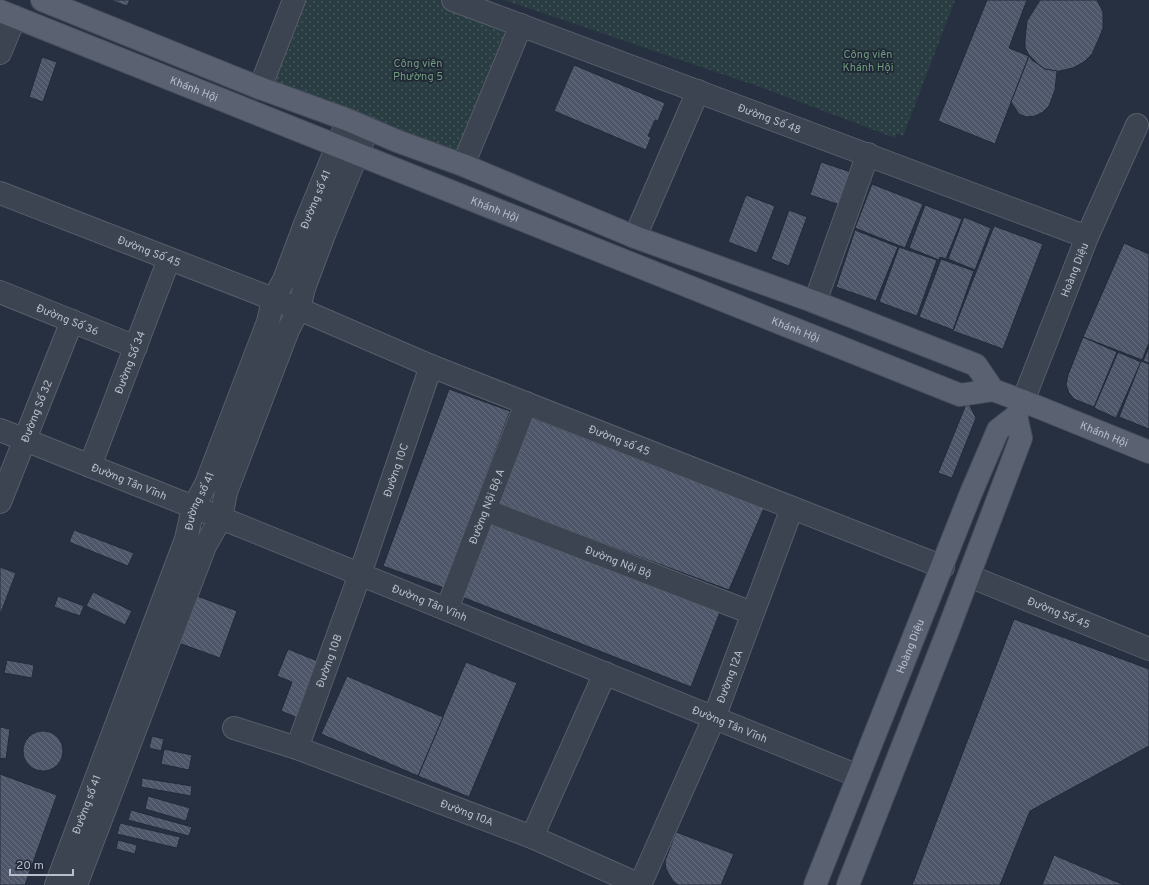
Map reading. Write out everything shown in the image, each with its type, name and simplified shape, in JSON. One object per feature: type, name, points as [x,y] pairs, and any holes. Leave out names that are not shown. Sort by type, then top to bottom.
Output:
[{"type":"main road","points":[[42,0],[260,88],[348,120],[397,141],[463,166],[635,238],[815,302],[976,365],[993,390]]},
{"type":"main road","name":"Khánh Hội","points":[[8,14],[960,395],[993,390],[1020,409],[1149,452]]},
{"type":"main road","points":[[848,885],[969,576],[1021,438],[1020,409]]},
{"type":"main road","name":"Hoàng Diệu","points":[[815,885],[943,567],[971,493],[998,430],[1020,409]]},
{"type":"street","points":[[260,88],[294,0]]},
{"type":"street","name":"Đường Số 48","points":[[453,0],[1087,237]]},
{"type":"street","points":[[0,53],[8,14]]},
{"type":"street","points":[[463,166],[521,25]]},
{"type":"street","points":[[635,238],[698,91]]},
{"type":"street","name":"Đường số 41","points":[[56,885],[186,539],[193,508],[212,470],[268,322],[273,300],[284,280],[305,224],[348,120]]},
{"type":"street","name":"Hoàng Diệu","points":[[1020,409],[1087,237],[1137,125]]},
{"type":"street","name":"Đường số 41","points":[[76,885],[205,546],[221,518],[226,492],[288,330],[299,309],[304,288],[368,128]]},
{"type":"street","points":[[815,302],[868,154]]},
{"type":"street","name":"Đường Số 45","points":[[0,193],[299,309]]},
{"type":"street","name":"Đường Số 34","points":[[90,466],[169,259]]},
{"type":"street","name":"Đường Số 36","points":[[0,292],[136,347]]},
{"type":"street","name":"Đường số 45","points":[[299,309],[431,366],[943,567]]},
{"type":"street","name":"Đường Số 32","points":[[0,502],[72,321]]},
{"type":"street","name":"Đường 10C","points":[[360,574],[431,366]]},
{"type":"street","name":"Đường Nội Bộ A","points":[[447,609],[526,403]]},
{"type":"street","name":"Đường Tân Vĩnh","points":[[0,430],[858,776]]},
{"type":"street","name":"Đường 12A","points":[[640,885],[714,718],[792,508]]},
{"type":"street","name":"Đường Nội Bộ","points":[[485,510],[752,613]]},
{"type":"street","name":"Đường 10B","points":[[297,748],[360,574]]},
{"type":"street","name":"Đường Số 45","points":[[969,576],[1149,649]]},
{"type":"street","points":[[532,837],[605,673]]},
{"type":"street","name":"Đường 10A","points":[[234,728],[297,748],[532,837],[640,885]]},
{"type":"green space","name":"Công viên Phường 5","points":[[303,0],[437,0],[511,27],[457,159],[270,89]]},
{"type":"green space","name":"Công viên Khánh Hội","points":[[504,0],[955,0],[903,136],[896,133],[895,138],[763,88]]},
{"type":"building","points":[[110,0],[130,0],[127,6]]},
{"type":"building","points":[[987,0],[1027,0],[1009,48],[1029,56],[995,144],[938,121]]},
{"type":"building","points":[[1040,0],[1097,0],[1103,12],[1103,28],[1092,54],[1084,62],[1073,68],[1055,72],[1040,66],[1028,54],[1025,47],[1027,21]]},
{"type":"building","points":[[1029,56],[1032,60],[1045,69],[1057,71],[1055,90],[1049,106],[1043,112],[1035,116],[1026,117],[1019,114],[1011,102]]},
{"type":"building","points":[[42,57],[57,62],[43,102],[29,97]]},
{"type":"building","points":[[574,65],[665,103],[658,121],[655,120],[648,136],[651,137],[646,150],[554,111]]},
{"type":"building","points":[[821,162],[851,172],[840,205],[810,195]]},
{"type":"building","points":[[872,184],[923,204],[905,248],[855,228]]},
{"type":"building","points":[[746,195],[775,206],[757,253],[728,242]]},
{"type":"building","points":[[925,205],[962,219],[946,259],[940,257],[939,260],[909,248]]},
{"type":"building","points":[[789,210],[807,217],[789,266],[771,259]]},
{"type":"building","points":[[964,217],[991,228],[975,270],[948,259]]},
{"type":"building","points":[[994,226],[1043,244],[1003,349],[953,331]]},
{"type":"building","points":[[855,230],[898,247],[876,301],[836,287]]},
{"type":"building","points":[[1124,243],[1149,254],[1149,343],[1142,360],[1083,337]]},
{"type":"building","points":[[899,247],[937,260],[917,316],[879,302]]},
{"type":"building","points":[[941,259],[974,271],[953,330],[919,317]]},
{"type":"building","points":[[1083,337],[1117,352],[1094,407],[1074,399],[1069,393],[1066,385],[1068,375]]},
{"type":"building","points":[[1149,347],[1149,363],[1143,361]]},
{"type":"building","points":[[1118,352],[1141,362],[1116,418],[1094,408]]},
{"type":"building","points":[[1141,361],[1149,364],[1149,429],[1119,417]]},
{"type":"building","points":[[449,389],[510,411],[444,588],[383,566]]},
{"type":"building","points":[[967,402],[976,418],[952,478],[938,473]]},
{"type":"building","points":[[530,417],[764,508],[729,590],[497,504]]},
{"type":"building","points":[[486,522],[720,612],[691,687],[457,595]]},
{"type":"building","points":[[74,530],[134,553],[128,566],[69,542]]},
{"type":"building","points":[[0,567],[16,573],[0,615]]},
{"type":"building","points":[[93,592],[132,611],[125,625],[86,606]]},
{"type":"building","points":[[192,594],[237,611],[220,658],[173,641]]},
{"type":"building","points":[[58,596],[84,606],[80,616],[54,607]]},
{"type":"building","points":[[1014,619],[1149,669],[1149,746],[1030,811],[1000,885],[912,885]]},
{"type":"building","points":[[288,649],[320,662],[298,718],[281,711],[292,682],[277,676]]},
{"type":"building","points":[[7,660],[34,665],[32,678],[4,673]]},
{"type":"building","points":[[466,662],[517,683],[469,797],[418,776]]},
{"type":"building","points":[[347,676],[443,717],[418,776],[321,734]]},
{"type":"building","points":[[0,727],[10,729],[6,759],[0,758]]},
{"type":"building","points":[[39,731],[47,731],[54,734],[60,740],[63,751],[60,762],[54,768],[47,771],[39,771],[32,768],[26,762],[23,755],[23,747],[26,740],[32,734]]},
{"type":"building","points":[[152,736],[164,739],[161,751],[149,748]]},
{"type":"building","points":[[164,749],[192,755],[189,770],[161,764]]},
{"type":"building","points":[[0,774],[57,795],[25,885],[0,885]]},
{"type":"building","points":[[142,778],[192,786],[191,796],[141,787]]},
{"type":"building","points":[[148,796],[190,808],[186,821],[145,809]]},
{"type":"building","points":[[131,810],[192,827],[189,836],[128,820]]},
{"type":"building","points":[[120,823],[180,837],[177,848],[117,834]]},
{"type":"building","points":[[676,832],[734,854],[721,885],[678,885],[673,881],[666,869],[665,861]]},
{"type":"building","points":[[118,840],[137,845],[135,854],[116,849]]},
{"type":"building","points":[[1054,855],[1124,885],[1042,885]]}]
